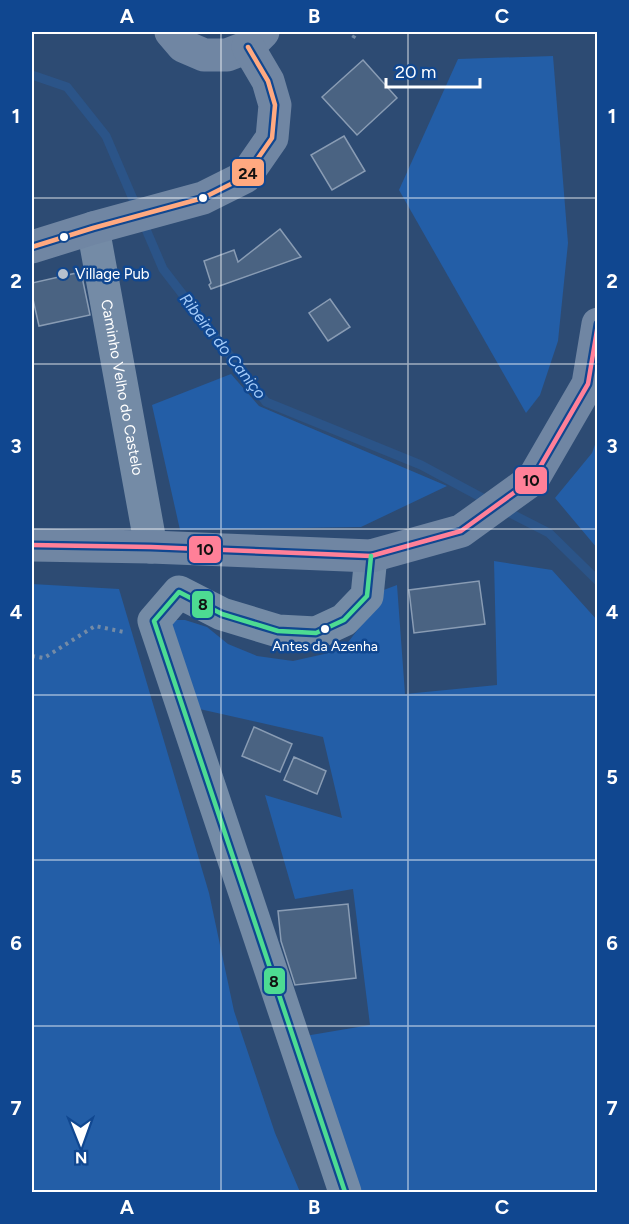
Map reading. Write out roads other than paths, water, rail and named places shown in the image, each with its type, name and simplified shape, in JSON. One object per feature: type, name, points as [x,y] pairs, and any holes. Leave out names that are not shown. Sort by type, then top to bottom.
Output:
[{"type":"main road","points":[[32,247],[203,198],[245,177],[272,138],[275,105],[255,39],[227,55],[204,55],[183,46],[171,32]]},
{"type":"main road","points":[[32,545],[151,547],[371,556],[461,531],[533,478],[588,384],[597,324]]},
{"type":"street","name":"Caminho Velho do Castelo","points":[[93,228],[151,547]]},
{"type":"street","points":[[345,1192],[154,621],[179,592],[222,614],[278,631],[316,633],[344,620],[367,596],[371,556]]},
{"type":"waterway","name":"Ribeira do Caniço","points":[[32,75],[67,87],[106,136],[163,269],[266,402],[421,465],[490,502]]},
{"type":"waterway","name":"Ribeira do Caniço","points":[[502,509],[549,533],[598,581]]},
{"type":"place","name":"Village Pub","points":[[63,274]]},
{"type":"place","name":"Antes da Azenha","points":[[325,629]]}]
